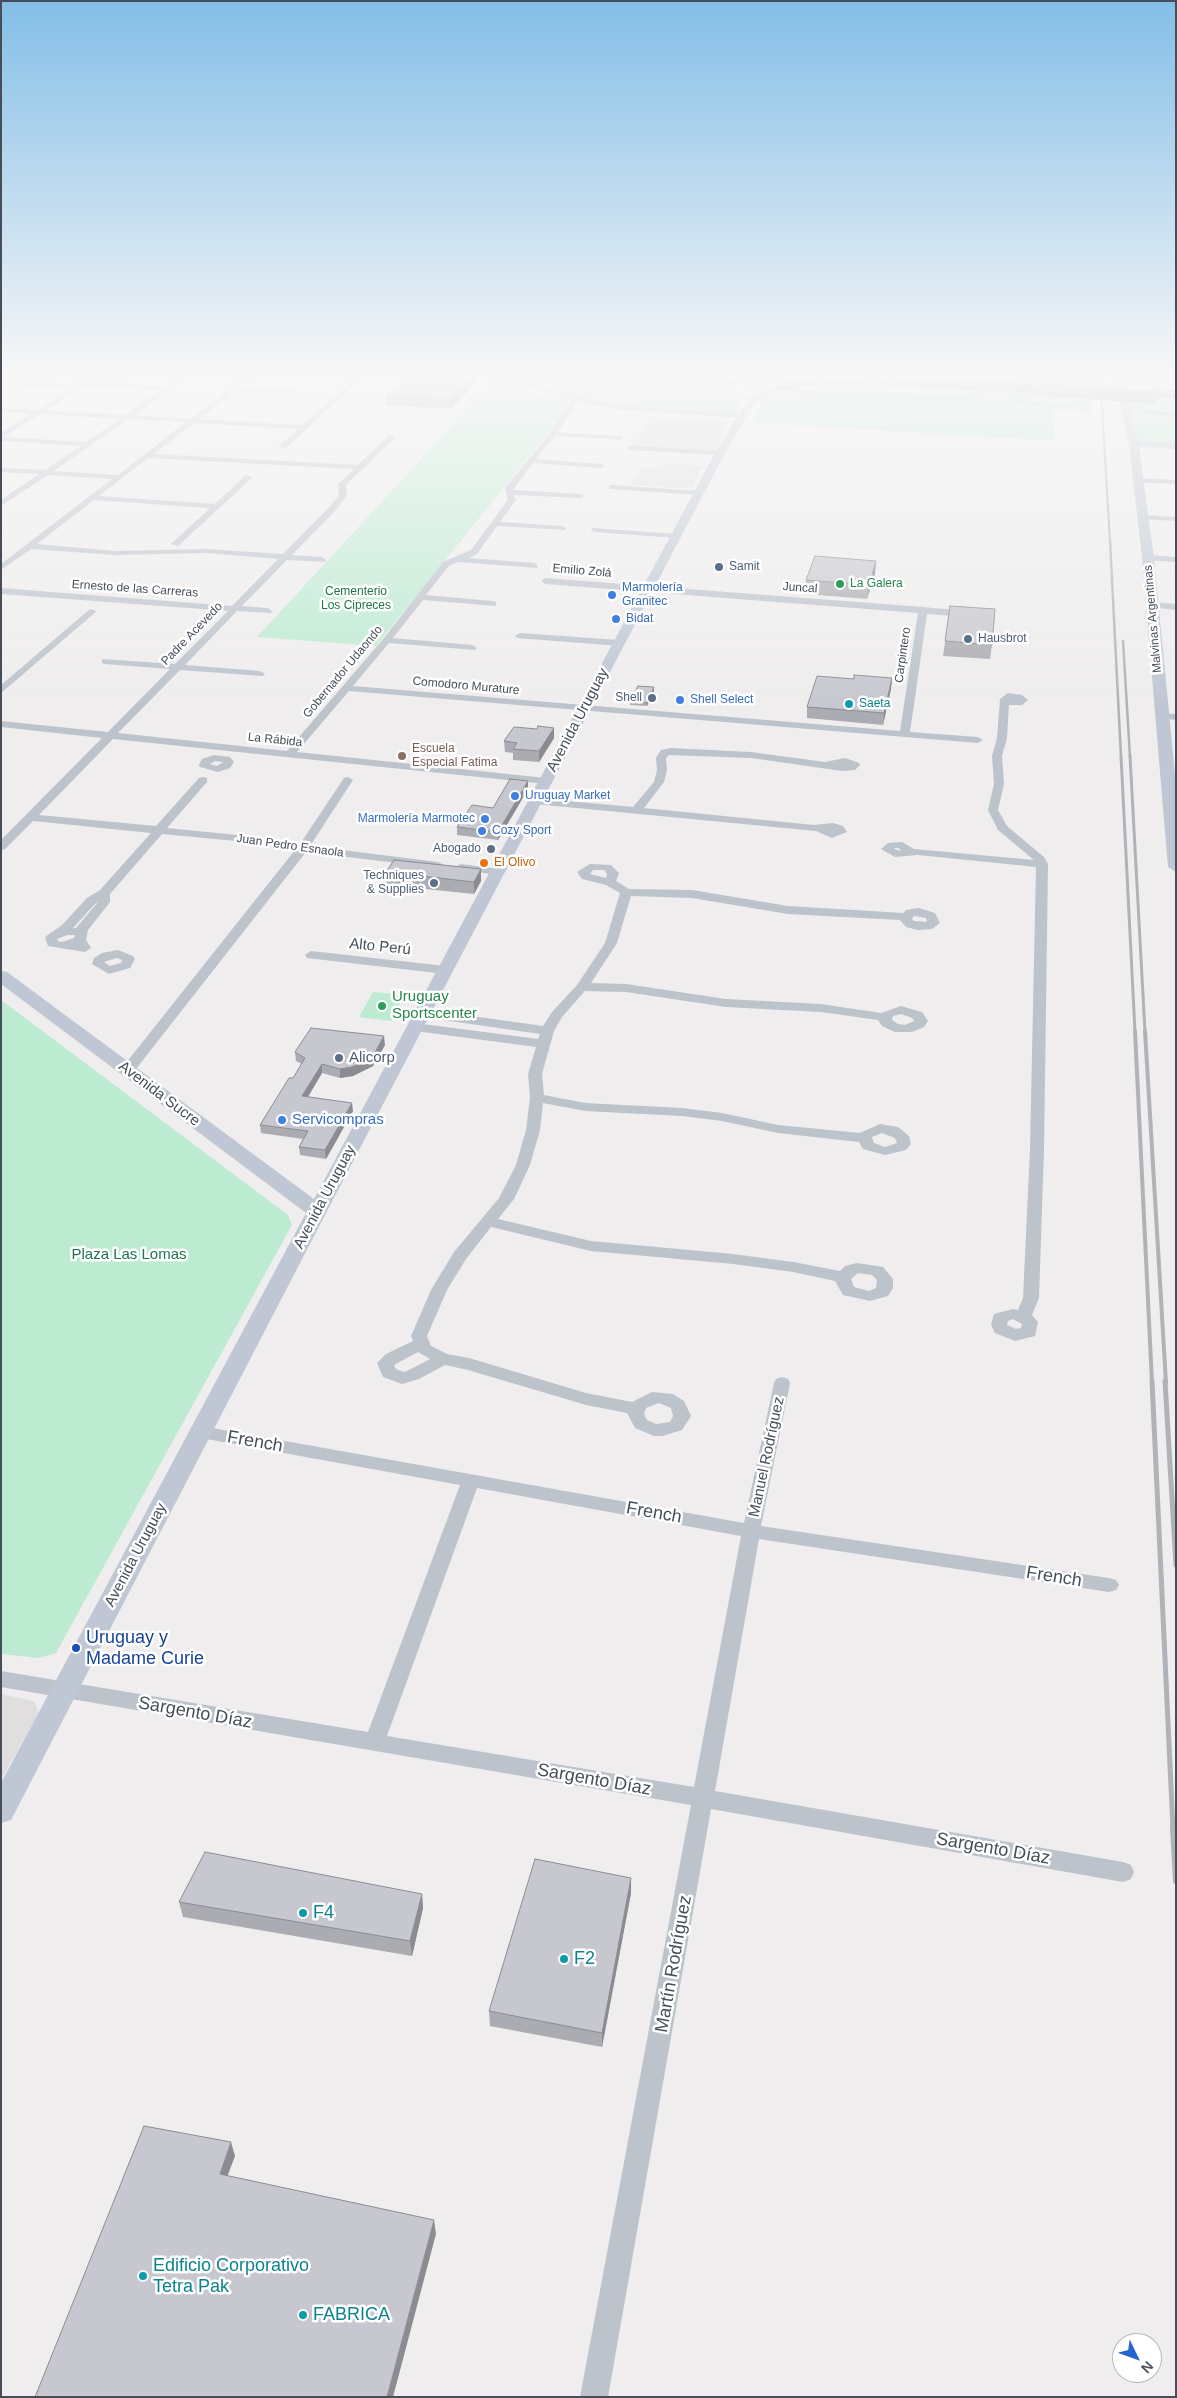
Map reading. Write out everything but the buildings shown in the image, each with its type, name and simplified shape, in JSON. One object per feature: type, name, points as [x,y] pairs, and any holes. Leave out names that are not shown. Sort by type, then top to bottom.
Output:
[{"type":"main road","name":"Avenida Uruguay","points":[[1,1811],[317,1211],[704,484]]},
{"type":"main road","name":"Malvinas Argentinas","points":[[1139,484],[1148,558],[1162,716],[1172,775],[1176,861]]},
{"type":"main road","name":"Avenida Sucre","points":[[1,976],[317,1211]]},
{"type":"street","points":[[1,504],[31,484]]},
{"type":"street","points":[[1,568],[110,484]]},
{"type":"street","points":[[175,544],[239,484]]},
{"type":"street","name":"Padre Acevedo","points":[[1,847],[340,500],[343,495],[342,484]]},
{"type":"street","name":"Gobernador Udaondo","points":[[290,754],[387,640],[446,564],[470,556],[512,500],[509,488],[512,484]]},
{"type":"street","points":[[612,487],[699,493]]},
{"type":"street","points":[[510,492],[580,496]]},
{"type":"street","points":[[92,498],[215,506]]},
{"type":"street","points":[[1143,517],[1176,519]]},
{"type":"street","points":[[495,524],[562,528]]},
{"type":"street","points":[[596,530],[676,536]]},
{"type":"street","points":[[30,546],[108,552],[198,551],[322,560]]},
{"type":"street","points":[[1,558],[13,559]]},
{"type":"street","points":[[1148,558],[1176,560]]},
{"type":"street","name":"Emilio Zolá","points":[[455,560],[534,566]]},
{"type":"street","name":"Emilio Zolá","points":[[545,581],[648,589]]},
{"type":"street","name":"Juncal","points":[[648,589],[981,615]]},
{"type":"street","name":"Ernesto de las Carreras","points":[[1,592],[268,611]]},
{"type":"street","points":[[420,597],[493,604]]},
{"type":"street","points":[[1152,605],[1176,607]]},
{"type":"street","name":"Carpintero","points":[[905,734],[922,610]]},
{"type":"street","points":[[1,690],[93,611]]},
{"type":"street","points":[[520,636],[619,643]]},
{"type":"street","points":[[387,640],[472,648]]},
{"type":"street","points":[[105,661],[260,674]]},
{"type":"street","name":"Comodoro Murature","points":[[346,688],[991,742]]},
{"type":"street","points":[[1009,703],[991,742],[997,765],[999,784],[994,798],[993,810],[1002,828],[1014,840],[1040,859],[1042,864],[1031,1298],[1023,1316]]},
{"type":"street","points":[[1162,716],[1176,717]]},
{"type":"street","name":"La Rábida","points":[[1,724],[112,734],[546,781]]},
{"type":"street","points":[[636,810],[659,782],[662,770],[661,758],[665,752],[751,756],[840,764]]},
{"type":"street","points":[[60,932],[91,901],[104,893],[203,780],[228,764],[229,761],[214,758],[206,761],[204,763],[206,767],[203,780]]},
{"type":"street","points":[[127,1070],[302,848],[348,780]]},
{"type":"street","points":[[535,801],[821,828]]},
{"type":"street","name":"Juan Pedro Esnaola","points":[[30,817],[247,839],[302,848],[498,872]]},
{"type":"street","points":[[1012,861],[1014,840]]},
{"type":"street","points":[[910,851],[1042,864]]},
{"type":"street","points":[[610,882],[626,892],[692,894],[788,910],[905,917]]},
{"type":"street","points":[[626,892],[611,943],[582,986],[557,1015],[544,1037],[535,1074],[537,1098],[533,1130],[523,1165],[506,1199],[460,1256],[439,1290],[419,1336],[424,1350],[442,1359],[468,1364],[586,1399],[636,1409]]},
{"type":"street","points":[[88,947],[82,929],[104,902],[104,893]]},
{"type":"street","points":[[60,932],[54,934],[50,940],[57,945],[88,947],[123,955],[129,959],[129,962],[121,968],[109,970],[100,967],[88,947],[72,930],[60,932]]},
{"type":"street","name":"Alto Perú","points":[[311,956],[445,970]]},
{"type":"street","points":[[582,986],[634,989],[726,1003],[821,1008],[885,1017]]},
{"type":"street","points":[[419,1020],[544,1037]]},
{"type":"street","points":[[537,1098],[585,1107],[682,1112],[722,1117],[778,1129],[865,1138]]},
{"type":"street","points":[[488,1222],[592,1246],[733,1258],[844,1277]]},
{"type":"street","points":[[421,1344],[392,1358],[386,1363],[389,1374],[402,1378],[413,1375],[442,1359]]},
{"type":"street","name":"Manuel Rodríguez","points":[[751,1531],[782,1383]]},
{"type":"street","name":"French","points":[[200,1432],[751,1531],[1109,1585]]},
{"type":"street","points":[[374,1743],[470,1481]]},
{"type":"street","name":"Martín Rodríguez","points":[[594,2397],[751,1531]]},
{"type":"street","name":"Sargento Díaz","points":[[1,1680],[704,1798],[1123,1872]]},
{"type":"shaded area","points":[[630,484],[694,484],[691,489]]},
{"type":"shaded area","points":[[1,1694],[34,1701],[39,1713],[1,1780]]},
{"type":"green space","name":"Cementerio Los Cipreces","points":[[398,484],[507,484],[376,646],[257,637]]},
{"type":"green space","name":"Uruguay Sportscenter","points":[[373,992],[405,995],[391,1021],[359,1017]]},
{"type":"green space","name":"Plaza Las Lomas","points":[[1,1000],[288,1215],[292,1225],[56,1653],[39,1658],[1,1654]]},
{"type":"railway","points":[[1107,484],[1110,542]]},
{"type":"railway","points":[[1110,540],[1121,757]]},
{"type":"railway","points":[[1123,641],[1130,757]]},
{"type":"railway","points":[[1121,756],[1135,1032]]},
{"type":"railway","points":[[1130,756],[1145,1032]]},
{"type":"railway","points":[[1135,1031],[1152,1383]]},
{"type":"railway","points":[[1145,1031],[1166,1383]]},
{"type":"railway","points":[[1152,1381],[1173,1829]]},
{"type":"railway","points":[[1165,1381],[1176,1565]]},
{"type":"railway","points":[[1173,1828],[1176,1881]]},
{"type":"place","name":"Samit","points":[[719,567]]},
{"type":"place","name":"La Galera","points":[[840,584]]},
{"type":"place","name":"Marmolería Granitec","points":[[612,595]]},
{"type":"place","name":"Bidat","points":[[616,619]]},
{"type":"place","name":"Hausbrot","points":[[968,639]]},
{"type":"place","name":"Shell","points":[[652,698]]},
{"type":"place","name":"Shell Select","points":[[680,700]]},
{"type":"place","name":"Saeta","points":[[849,704]]},
{"type":"place","name":"Escuela Especial Fatima","points":[[402,756]]},
{"type":"place","name":"Uruguay Market","points":[[515,796]]},
{"type":"place","name":"Marmolería Marmotec","points":[[485,819]]},
{"type":"place","name":"Cozy Sport","points":[[482,831]]},
{"type":"place","name":"Abogado","points":[[491,849]]},
{"type":"place","name":"El Olivo","points":[[484,863]]},
{"type":"place","name":"Techniques & Supplies","points":[[434,883]]},
{"type":"place","name":"Uruguay Sportscenter","points":[[382,1006]]},
{"type":"place","name":"Alicorp","points":[[339,1058]]},
{"type":"place","name":"Servicompras","points":[[282,1120]]},
{"type":"place","name":"Uruguay y Madame Curie","points":[[76,1648]]},
{"type":"place","name":"F4","points":[[303,1913]]},
{"type":"place","name":"F2","points":[[564,1959]]},
{"type":"place","name":"Edificio Corporativo Tetra Pak","points":[[143,2276]]},
{"type":"place","name":"FABRICA","points":[[303,2315]]}]
